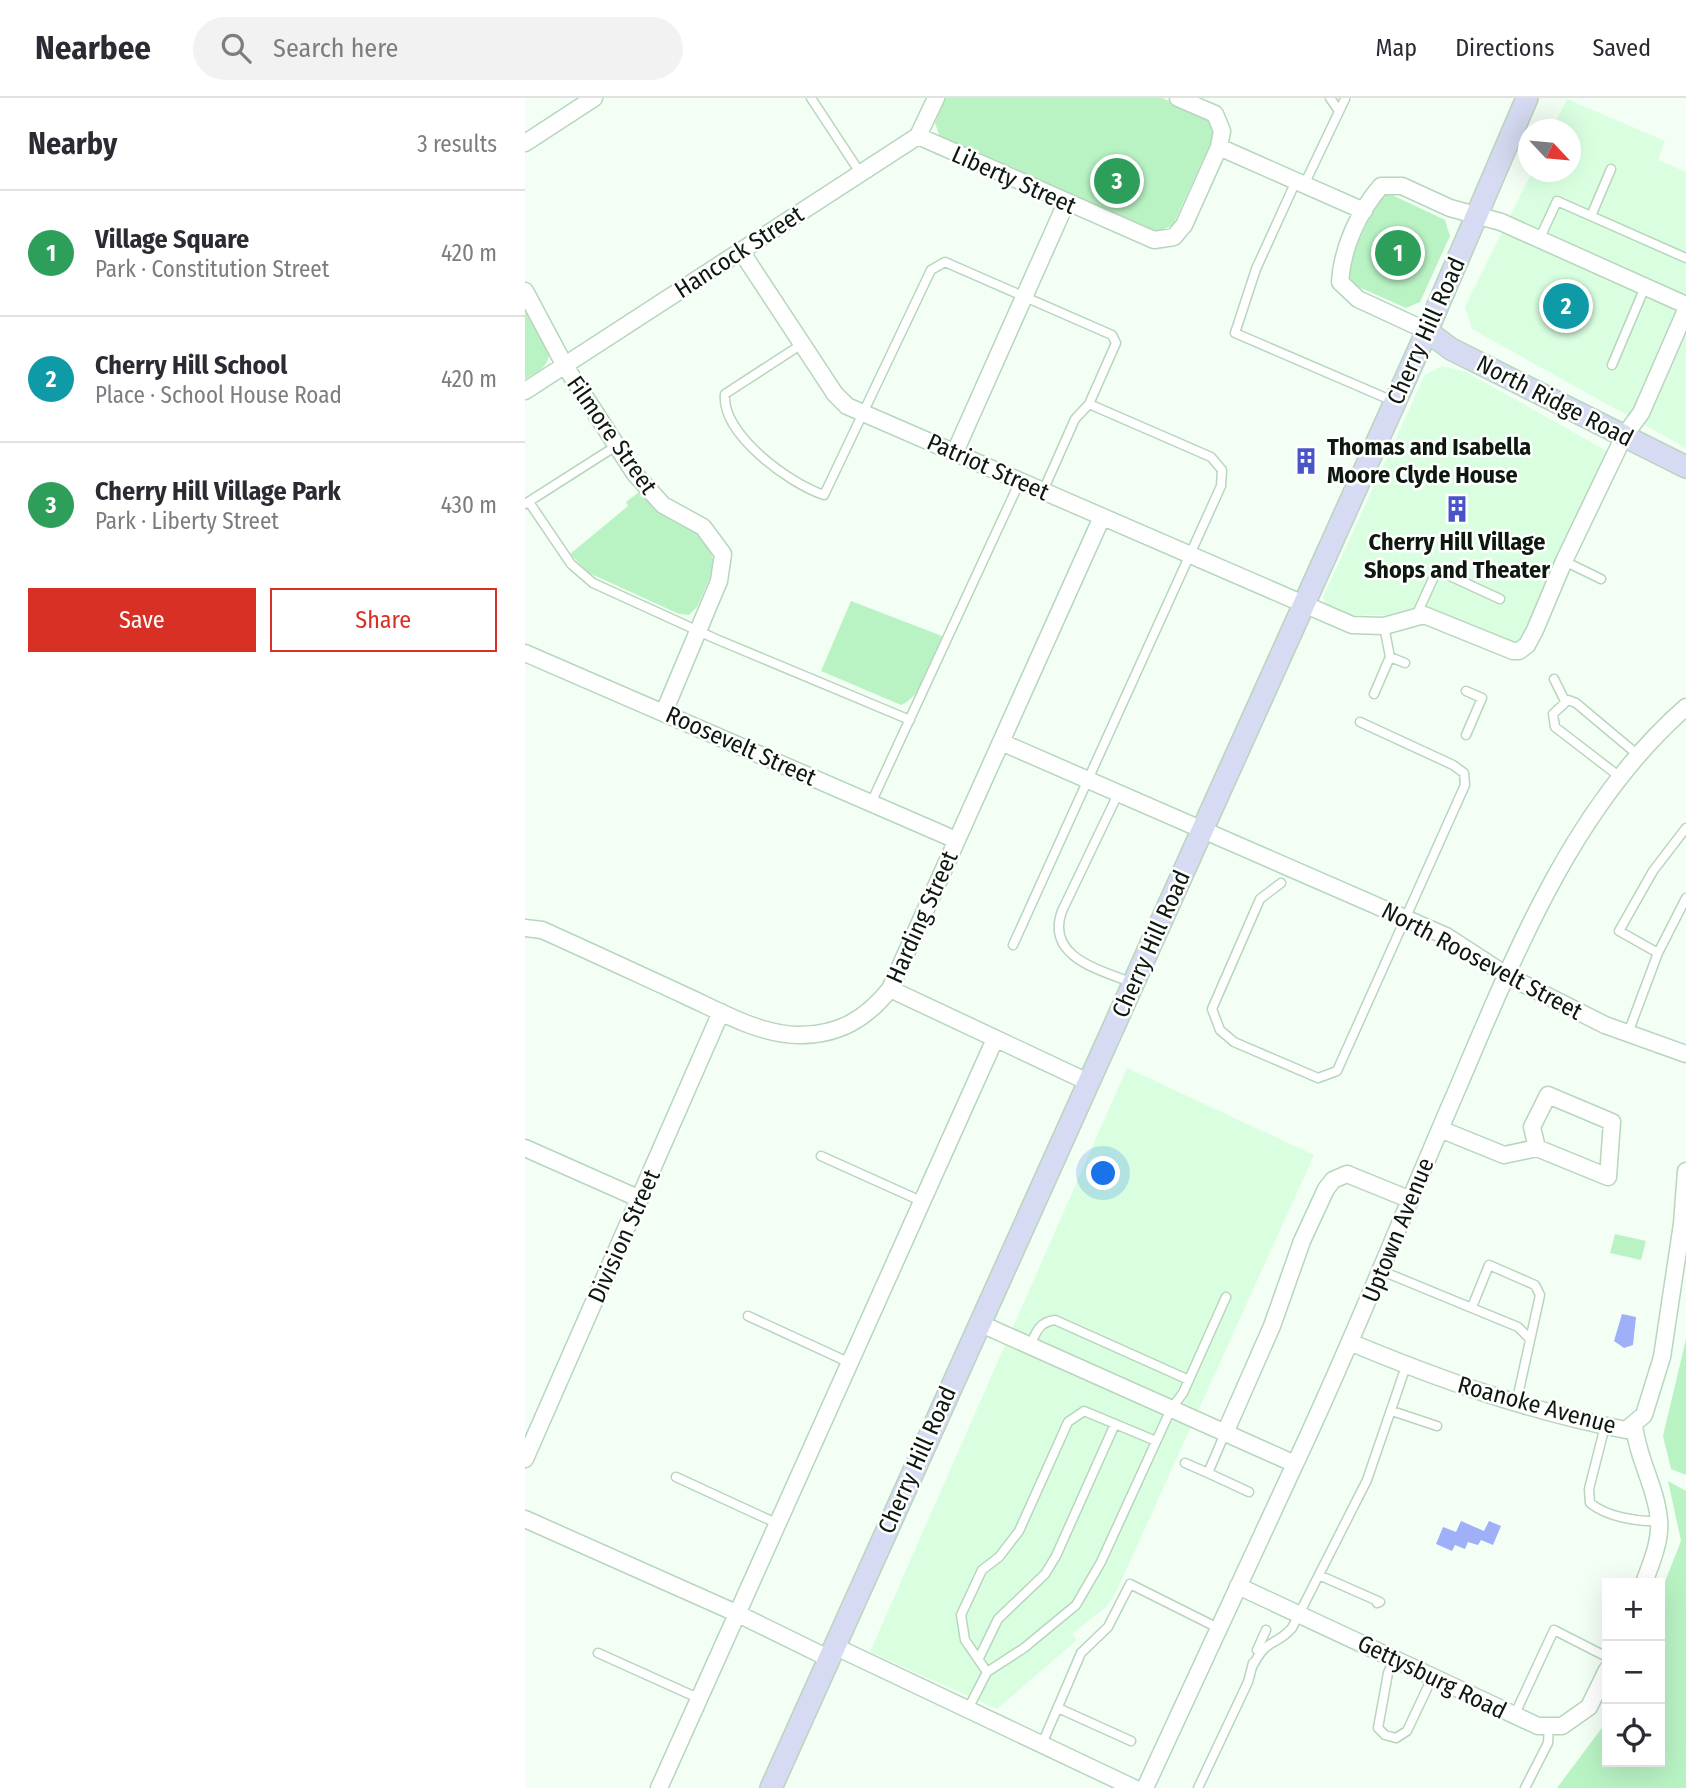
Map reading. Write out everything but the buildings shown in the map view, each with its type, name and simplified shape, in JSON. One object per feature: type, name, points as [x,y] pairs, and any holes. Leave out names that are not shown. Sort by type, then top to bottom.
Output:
[{"type":"main road","name":"Cherry Hill Road","points":[[771,1788],[1302,603],[1427,331],[1526,98]]},
{"type":"main road","name":"North Ridge Road","points":[[1427,331],[1451,349],[1686,467]]},
{"type":"street","points":[[525,143],[594,98]]},
{"type":"street","points":[[918,136],[936,98]]},
{"type":"street","points":[[1178,98],[1215,114],[1222,131],[1219,147],[1364,211]]},
{"type":"street","name":"Hancock Street","points":[[525,391],[918,136]]},
{"type":"street","name":"Liberty Street","points":[[918,136],[1154,240],[1174,237],[1184,225],[1219,147]]},
{"type":"street","points":[[1416,617],[1424,615],[1494,644],[1520,651],[1535,630],[1564,561],[1624,436],[1641,413],[1686,307],[1477,215],[1450,208],[1402,186],[1381,186],[1364,211],[1342,261],[1341,282],[1358,299],[1427,331]]},
{"type":"street","points":[[955,452],[1066,203]]},
{"type":"street","name":"Patriot Street","points":[[741,250],[835,394],[847,406],[1352,625],[1384,626],[1416,617]]},
{"type":"street","name":"Filmore Street","points":[[525,291],[565,366],[652,495],[703,527],[723,554],[719,581],[664,712]]},
{"type":"street","name":"Harding Street","points":[[525,928],[542,930],[721,1012],[777,1033],[800,1035],[835,1031],[857,1022],[874,1009],[890,989],[1102,517]]},
{"type":"street","name":"Roosevelt Street","points":[[525,653],[956,840]]},
{"type":"street","name":"Uptown Avenue","points":[[1145,1788],[1352,1343],[1506,975],[1574,843],[1638,755],[1686,707]]},
{"type":"street","points":[[1001,742],[1202,831]]},
{"type":"street","name":"North Roosevelt Street","points":[[1202,831],[1446,936],[1506,975],[1627,1033],[1686,1054]]},
{"type":"street","points":[[890,989],[1088,1082]]},
{"type":"street","name":"Division Street","points":[[525,1459],[721,1012]]},
{"type":"street","points":[[659,1788],[995,1039]]},
{"type":"street","points":[[1440,1129],[1504,1155],[1537,1148],[1608,1177],[1612,1122],[1548,1095],[1532,1127],[1537,1148]]},
{"type":"street","points":[[525,1148],[640,1199]]},
{"type":"street","name":"Roanoke Avenue","points":[[1352,1343],[1406,1366],[1516,1404],[1626,1430],[1644,1415],[1661,1357],[1682,1224],[1686,1171]]},
{"type":"street","points":[[1225,1433],[1272,1326],[1302,1241],[1326,1189],[1333,1180],[1347,1174],[1411,1200]]},
{"type":"street","points":[[979,1323],[1295,1464]]},
{"type":"street","points":[[1634,1424],[1636,1446],[1655,1498],[1659,1521],[1658,1541],[1646,1578]]},
{"type":"street","points":[[525,1519],[736,1613],[968,1709],[1134,1788]]},
{"type":"street","name":"Gettysburg Road","points":[[1238,1586],[1514,1716],[1538,1726],[1549,1726]]},
{"type":"street","points":[[1549,1726],[1562,1726],[1589,1707],[1602,1680]]},
{"type":"lane","points":[[811,98],[861,174]]},
{"type":"lane","points":[[1330,98],[1339,111]]},
{"type":"lane","points":[[1345,99],[1256,269],[1234,333],[1395,401]]},
{"type":"lane","points":[[1591,216],[1611,169]]},
{"type":"lane","points":[[1539,240],[1557,201],[1686,258]]},
{"type":"lane","points":[[802,344],[725,394],[724,406],[743,436],[778,471],[824,495],[930,270],[946,262],[1112,335],[1116,343],[1089,404],[1075,419],[1042,491]]},
{"type":"lane","points":[[1612,365],[1645,287]]},
{"type":"lane","points":[[1013,946],[1221,486],[1222,470],[1211,457],[1089,404]]},
{"type":"lane","points":[[617,446],[527,503],[571,564],[593,583],[910,720]]},
{"type":"lane","points":[[871,803],[1020,481]]},
{"type":"lane","points":[[1564,561],[1601,579]]},
{"type":"lane","points":[[1416,617],[1437,570],[1500,598]]},
{"type":"lane","points":[[1374,694],[1390,657],[1384,626]]},
{"type":"lane","points":[[1390,657],[1405,663]]},
{"type":"lane","points":[[1554,679],[1565,701]]},
{"type":"lane","points":[[1466,734],[1482,698],[1467,691]]},
{"type":"lane","points":[[1565,701],[1576,703],[1638,755]]},
{"type":"lane","points":[[1565,701],[1553,714],[1552,723],[1620,777]]},
{"type":"lane","points":[[1281,883],[1260,899],[1212,1009],[1220,1031],[1234,1042],[1318,1078],[1337,1072],[1465,785],[1464,773],[1360,722]]},
{"type":"lane","points":[[1118,794],[1062,911],[1058,929],[1061,942],[1073,956],[1133,983]]},
{"type":"lane","points":[[1658,953],[1619,931],[1653,871],[1686,828]]},
{"type":"lane","points":[[1627,1033],[1658,953],[1686,898]]},
{"type":"lane","points":[[821,1156],[921,1201]]},
{"type":"lane","points":[[1472,1307],[1489,1265],[1535,1285],[1540,1295],[1516,1404]]},
{"type":"lane","points":[[1382,1271],[1518,1327],[1530,1339]]},
{"type":"lane","points":[[968,1709],[987,1672],[1024,1648],[1076,1605],[1101,1562],[1226,1297]]},
{"type":"lane","points":[[748,1316],[848,1362]]},
{"type":"lane","points":[[1030,1346],[1037,1328],[1045,1321],[1055,1320],[1189,1380]]},
{"type":"lane","points":[[1252,1667],[1262,1647],[1283,1639],[1300,1615],[1321,1576],[1367,1480],[1406,1366]]},
{"type":"lane","points":[[987,1672],[965,1640],[961,1615],[982,1570],[999,1556],[1019,1531],[1068,1422],[1084,1411],[1156,1441]]},
{"type":"lane","points":[[1392,1411],[1437,1426]]},
{"type":"lane","points":[[979,1658],[998,1619],[1045,1574],[1056,1556],[1115,1424]]},
{"type":"lane","points":[[1605,1426],[1589,1489],[1590,1503],[1597,1509],[1628,1518],[1659,1521]]},
{"type":"lane","points":[[1208,1473],[1225,1433]]},
{"type":"lane","points":[[1185,1463],[1249,1492]]},
{"type":"lane","points":[[676,1477],[776,1523]]},
{"type":"lane","points":[[1321,1576],[1380,1602],[1377,1603]]},
{"type":"lane","points":[[1042,1744],[1081,1653],[1108,1627],[1130,1584],[1218,1628]]},
{"type":"lane","points":[[1198,1788],[1248,1682],[1266,1630]]},
{"type":"lane","points":[[1514,1716],[1554,1630],[1602,1654]]},
{"type":"lane","points":[[598,1653],[698,1698]]},
{"type":"lane","points":[[1394,1658],[1378,1715],[1378,1728],[1385,1735],[1396,1738],[1407,1731],[1432,1678]]},
{"type":"lane","points":[[1058,1708],[1131,1741]]},
{"type":"lane","points":[[1525,1788],[1548,1743],[1549,1726]]},
{"type":"shaded area","points":[[945,98],[1162,98],[1209,118],[1215,133],[1173,225],[1159,232],[940,137],[935,123]]},
{"type":"shaded area","points":[[1567,99],[1665,141],[1658,160],[1686,172],[1686,448],[1472,329],[1465,307],[1527,182],[1581,182],[1581,119],[1557,119]]},
{"type":"shaded area","points":[[1392,195],[1445,220],[1450,236],[1420,302],[1406,308],[1352,284],[1346,270],[1378,198]]},
{"type":"shaded area","points":[[525,305],[549,350],[549,356],[539,371],[525,379]]},
{"type":"shaded area","points":[[1442,366],[1466,372],[1607,451],[1521,642],[1512,644],[1436,611],[1411,609],[1387,615],[1351,615],[1327,607],[1323,597],[1425,375]]},
{"type":"shaded area","points":[[639,492],[672,520],[699,532],[710,546],[714,564],[711,575],[697,607],[689,615],[679,614],[589,573],[570,554],[628,506],[626,502]]},
{"type":"shaded area","points":[[851,601],[942,636],[921,685],[909,701],[901,705],[821,671]]},
{"type":"shaded area","points":[[1127,1068],[1314,1155],[1117,1590],[1107,1606],[1072,1634],[1077,1640],[997,1709],[870,1652]]},
{"type":"shaded area","points":[[1615,1234],[1646,1241],[1641,1260],[1610,1253]]},
{"type":"shaded area","points":[[1686,1339],[1686,1475],[1671,1469],[1663,1436]]},
{"type":"shaded area","points":[[1668,1481],[1686,1491],[1686,1788],[1557,1788],[1602,1728],[1602,1767],[1665,1767],[1665,1581],[1681,1541]]},
{"type":"water","points":[[1622,1314],[1636,1317],[1633,1345],[1624,1348],[1614,1341]]},
{"type":"water","points":[[1461,1521],[1484,1531],[1489,1521],[1501,1526],[1493,1545],[1481,1540],[1478,1545],[1468,1542],[1465,1549],[1455,1545],[1452,1551],[1436,1544],[1443,1527],[1456,1532]]},
{"type":"place","name":"Cherry Hill Village Park","points":[[1117,181]]},
{"type":"place","name":"Village Square","points":[[1398,253]]},
{"type":"place","name":"Cherry Hill School","points":[[1566,306]]},
{"type":"place","name":"Thomas and Isabella Moore Clyde House","points":[[1306,461]]},
{"type":"place","name":"Cherry Hill Village Shops and Theater","points":[[1457,509]]}]
